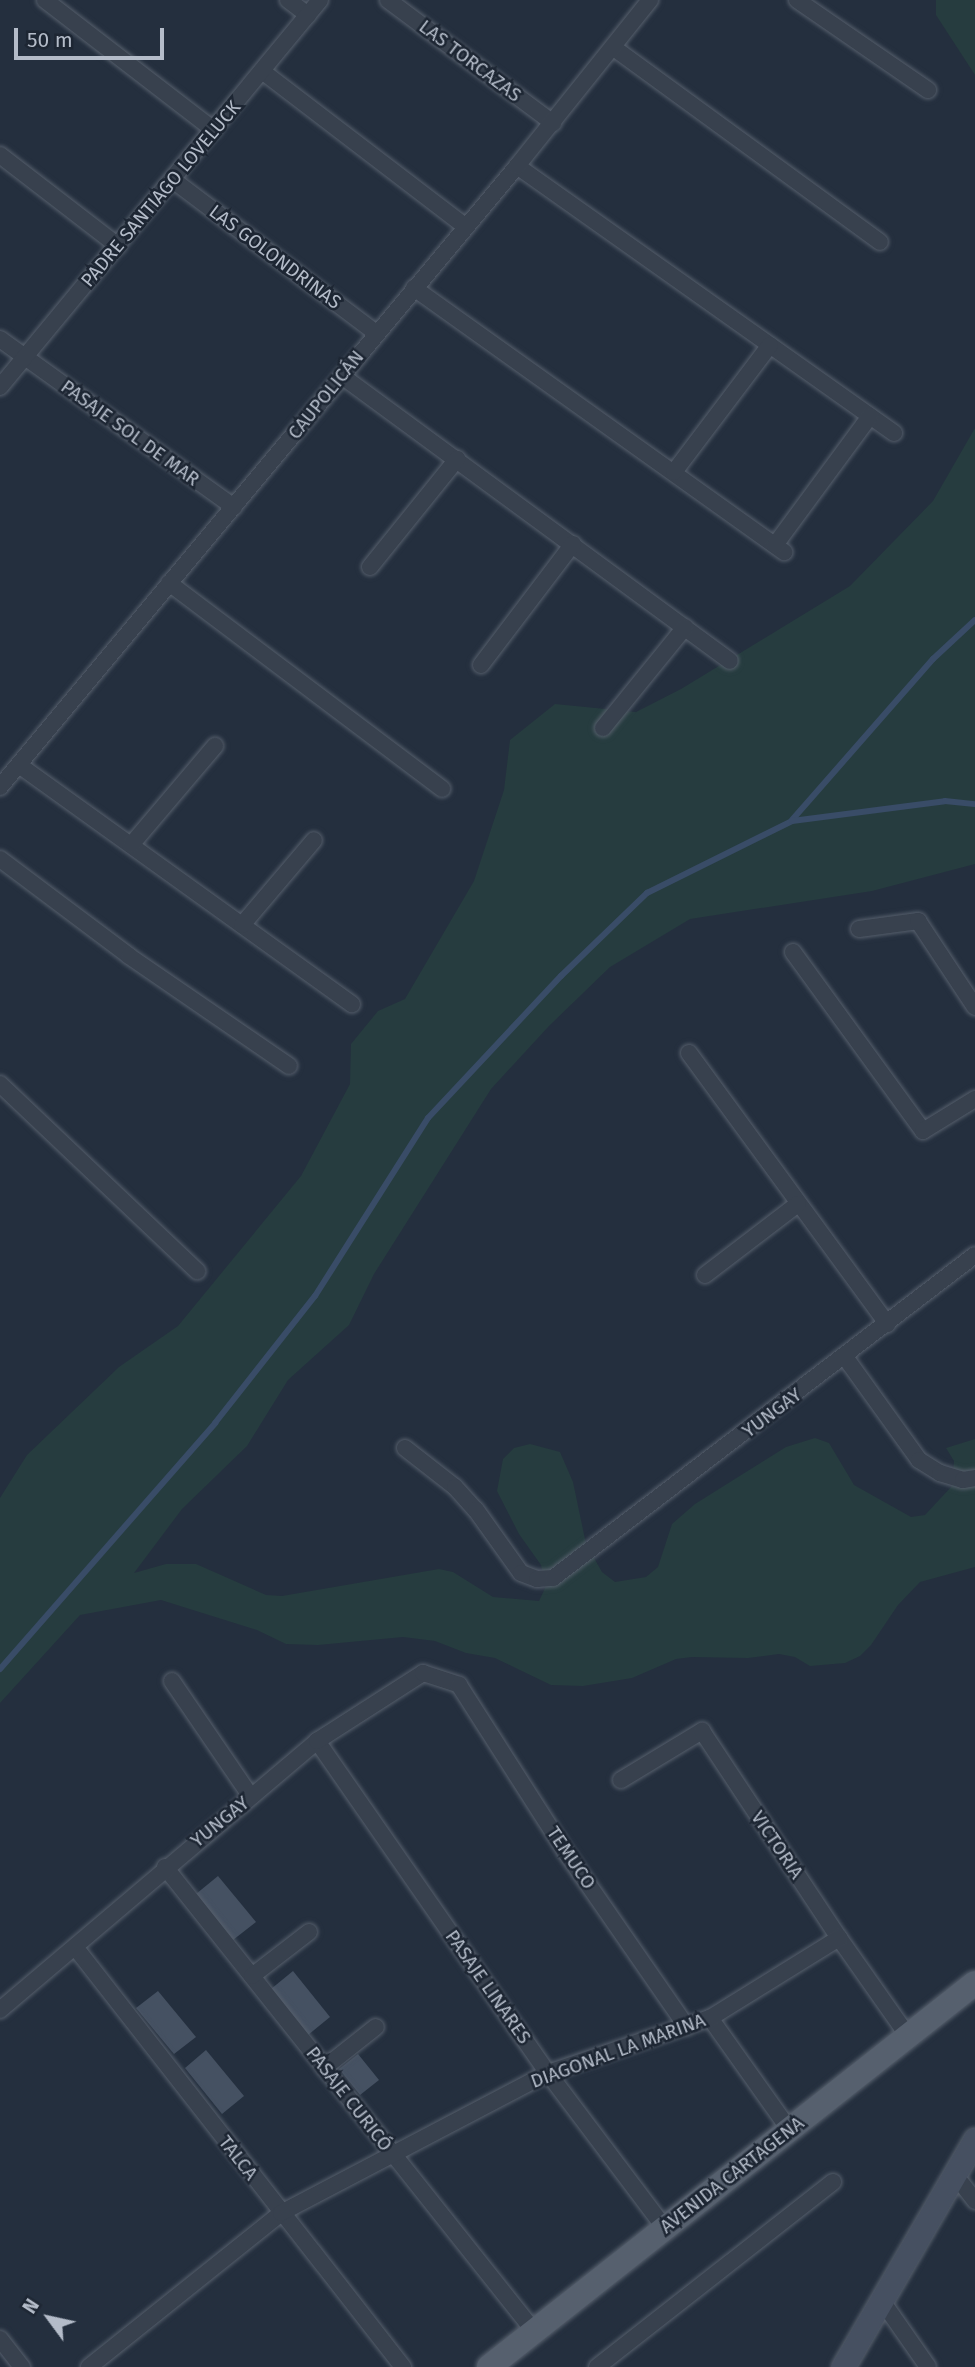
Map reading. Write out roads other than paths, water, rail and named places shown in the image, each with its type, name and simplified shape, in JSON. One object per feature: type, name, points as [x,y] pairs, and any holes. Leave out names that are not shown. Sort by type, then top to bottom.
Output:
[{"type":"main road","name":"AVENIDA CARTAGENA","points":[[489,2367],[975,1983]]},
{"type":"street","points":[[45,0],[214,130]]},
{"type":"street","points":[[288,0],[308,15]]},
{"type":"street","name":"PADRE SANTIAGO LOVELUCK","points":[[0,387],[320,0]]},
{"type":"street","name":"LAS TORCAZAS","points":[[388,0],[553,123]]},
{"type":"street","name":"CAUPOLICÁN","points":[[0,788],[553,123],[650,0]]},
{"type":"street","points":[[797,0],[928,90]]},
{"type":"street","points":[[614,48],[880,242]]},
{"type":"street","points":[[262,71],[466,227]]},
{"type":"street","points":[[0,155],[118,246]]},
{"type":"street","points":[[517,166],[894,433]]},
{"type":"street","name":"LAS GOLONDRINAS","points":[[173,180],[376,333]]},
{"type":"street","points":[[414,288],[780,548],[870,416]]},
{"type":"street","name":"PASAJE SOL DE MAR","points":[[0,339],[234,507]]},
{"type":"street","points":[[674,472],[770,345]]},
{"type":"street","points":[[342,376],[730,661]]},
{"type":"street","points":[[370,567],[457,459]]},
{"type":"street","points":[[481,665],[573,544]]},
{"type":"street","points":[[169,583],[442,789]]},
{"type":"street","points":[[603,728],[685,627]]},
{"type":"street","points":[[131,845],[215,746]]},
{"type":"street","points":[[19,765],[352,1004]]},
{"type":"street","points":[[242,925],[314,840]]},
{"type":"street","points":[[0,859],[139,963],[289,1066]]},
{"type":"street","points":[[859,929],[918,921],[975,1007]]},
{"type":"street","points":[[793,952],[923,1131],[975,1099]]},
{"type":"street","points":[[689,1053],[887,1324]]},
{"type":"street","points":[[0,1084],[197,1271]]},
{"type":"street","points":[[705,1275],[798,1204]]},
{"type":"street","name":"YUNGAY","points":[[405,1448],[447,1480],[476,1510],[521,1573],[545,1580],[567,1569],[975,1255]]},
{"type":"street","points":[[845,1357],[919,1460],[940,1473],[963,1480],[975,1478]]},
{"type":"street","name":"YUNGAY","points":[[0,2010],[165,1867],[317,1741],[423,1673],[459,1685]]},
{"type":"street","points":[[172,1681],[251,1797]]},
{"type":"street","name":"TEMUCO","points":[[459,1685],[565,1851],[687,2027]]},
{"type":"street","name":"VICTORIA","points":[[621,1780],[702,1731],[839,1938],[908,2036]]},
{"type":"street","name":"PASAJE LINARES","points":[[317,1741],[548,2073],[665,2228]]},
{"type":"street","name":"PASAJE CURICÓ","points":[[165,1867],[534,2331]]},
{"type":"street","points":[[252,1976],[309,1932]]},
{"type":"street","name":"DIAGONAL LA MARINA","points":[[89,2367],[281,2213],[548,2073],[710,2018],[839,1938]]},
{"type":"street","name":"TALCA","points":[[75,1947],[403,2367]]},
{"type":"street","points":[[710,2018],[789,2129]]},
{"type":"street","points":[[324,2068],[376,2027]]},
{"type":"street","points":[[849,2365],[882,2301],[975,2139]]},
{"type":"street","points":[[955,2175],[975,2201]]},
{"type":"street","points":[[597,2367],[834,2182]]},
{"type":"street","points":[[882,2301],[928,2367]]},
{"type":"street","points":[[2,2344],[22,2367]]},
{"type":"waterway","points":[[792,820],[933,659],[975,620]]},
{"type":"waterway","points":[[0,1669],[215,1423],[315,1296],[428,1118],[561,976],[647,893],[792,821],[945,801],[975,804]]}]
